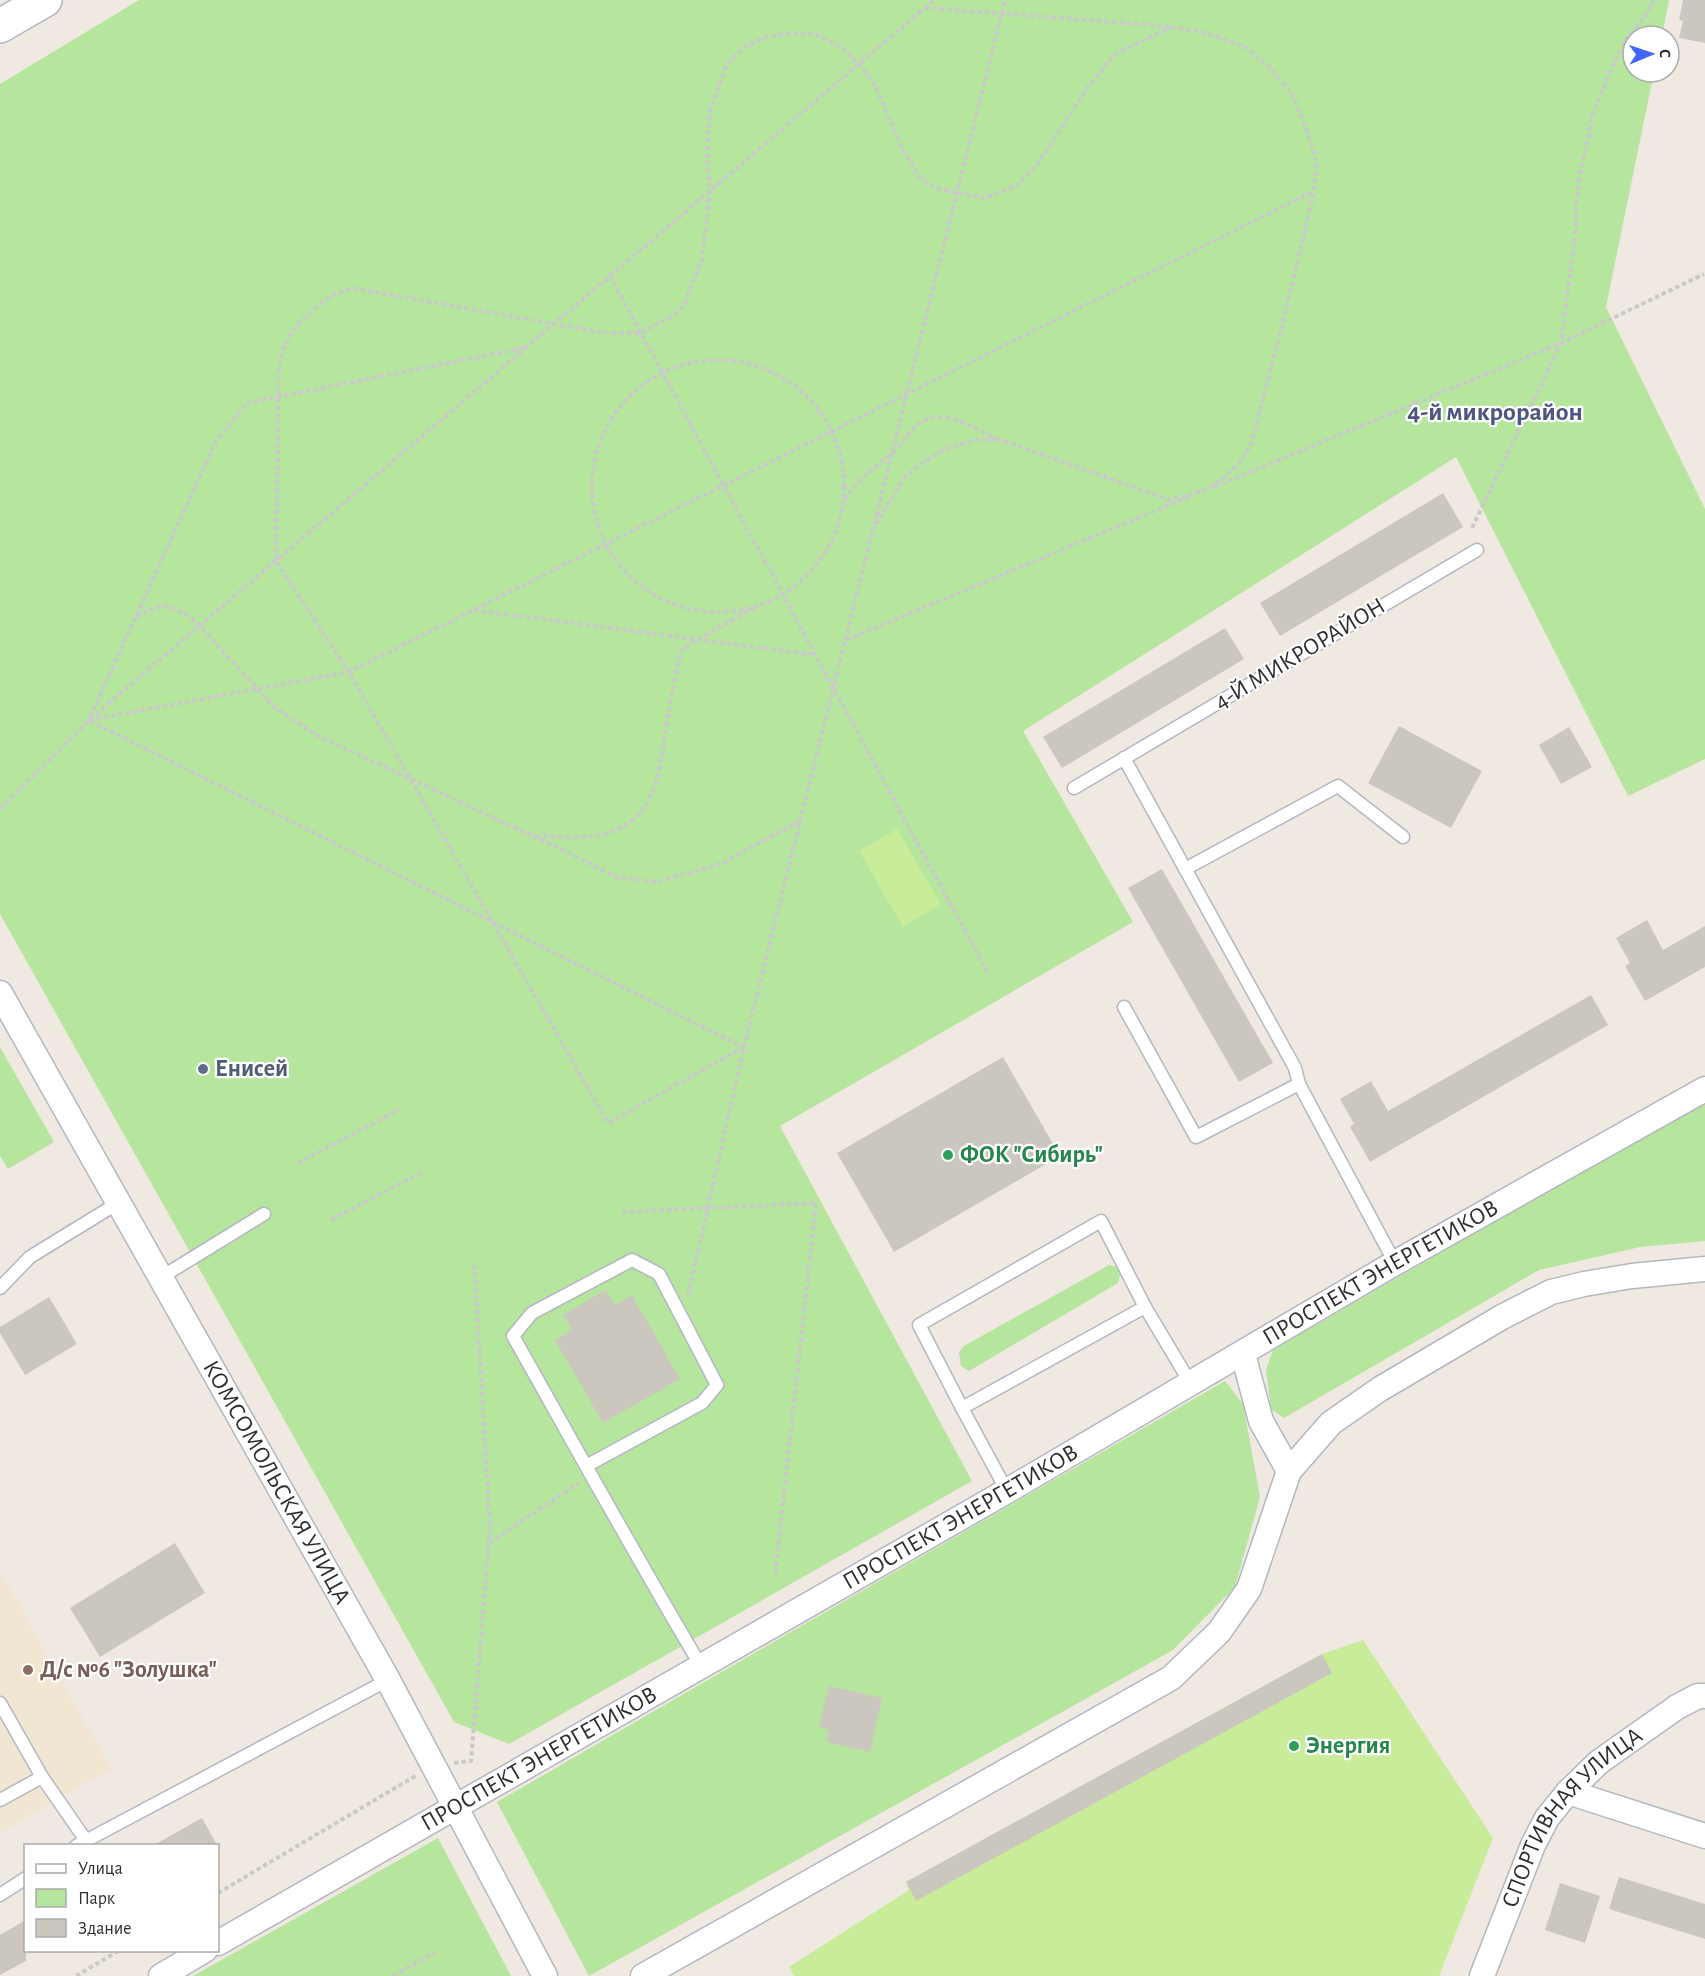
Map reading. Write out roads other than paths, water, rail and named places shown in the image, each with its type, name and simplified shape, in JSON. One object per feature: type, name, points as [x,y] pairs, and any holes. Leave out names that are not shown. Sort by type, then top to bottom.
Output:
[{"type":"main road","points":[[0,26],[45,0]]},
{"type":"street","name":"КОМСОМОЛЬСКАЯ УЛИЦА","points":[[0,993],[388,1680],[545,1976]]},
{"type":"street","name":"ПРОСПЕКТ ЭНЕРГЕТИКОВ","points":[[219,1942],[1007,1491],[1395,1263],[1705,1089]]},
{"type":"street","points":[[643,1976],[1171,1678],[1219,1632],[1249,1589],[1289,1471],[1331,1423],[1380,1389],[1502,1317],[1551,1292],[1632,1276],[1705,1269]]},
{"type":"street","points":[[1243,1354],[1261,1421],[1289,1471]]},
{"type":"street","name":"СПОРТИВНАЯ УЛИЦА","points":[[1482,1976],[1533,1845],[1547,1818],[1568,1792],[1599,1762],[1677,1707],[1703,1693]]},
{"type":"street","points":[[1568,1792],[1705,1836]]},
{"type":"street","points":[[161,1976],[202,1952]]},
{"type":"lane","name":"4-Й МИКРОРАЙОН","points":[[1074,788],[1477,549]]},
{"type":"lane","points":[[1124,758],[1295,1068],[1299,1084],[1395,1263]]},
{"type":"lane","points":[[1185,869],[1338,786],[1403,837]]},
{"type":"lane","points":[[1124,1007],[1196,1137],[1299,1084]]},
{"type":"lane","points":[[0,1288],[30,1257],[118,1203]]},
{"type":"lane","points":[[160,1278],[264,1214]]},
{"type":"lane","points":[[1007,1491],[919,1325],[1101,1221],[1145,1307],[1191,1384]]},
{"type":"lane","points":[[586,1466],[702,1403],[717,1384],[659,1274],[632,1260],[532,1313],[513,1336],[586,1466],[701,1666]]},
{"type":"lane","points":[[962,1408],[1145,1307]]},
{"type":"lane","points":[[0,1703],[80,1842],[388,1680]]},
{"type":"lane","points":[[0,1800],[42,1778]]},
{"type":"lane","points":[[0,1895],[24,1879]]},
{"type":"place","name":"Енисей","points":[[203,1069]]},
{"type":"place","name":"ФОК \"Сибирь\"","points":[[948,1155]]},
{"type":"place","name":"Д/с №6 \"Золушка\"","points":[[28,1670]]},
{"type":"place","name":"Энергия","points":[[1294,1746]]},
{"type":"district","name":"4-й микрорайон","points":[[1495,412]]}]
